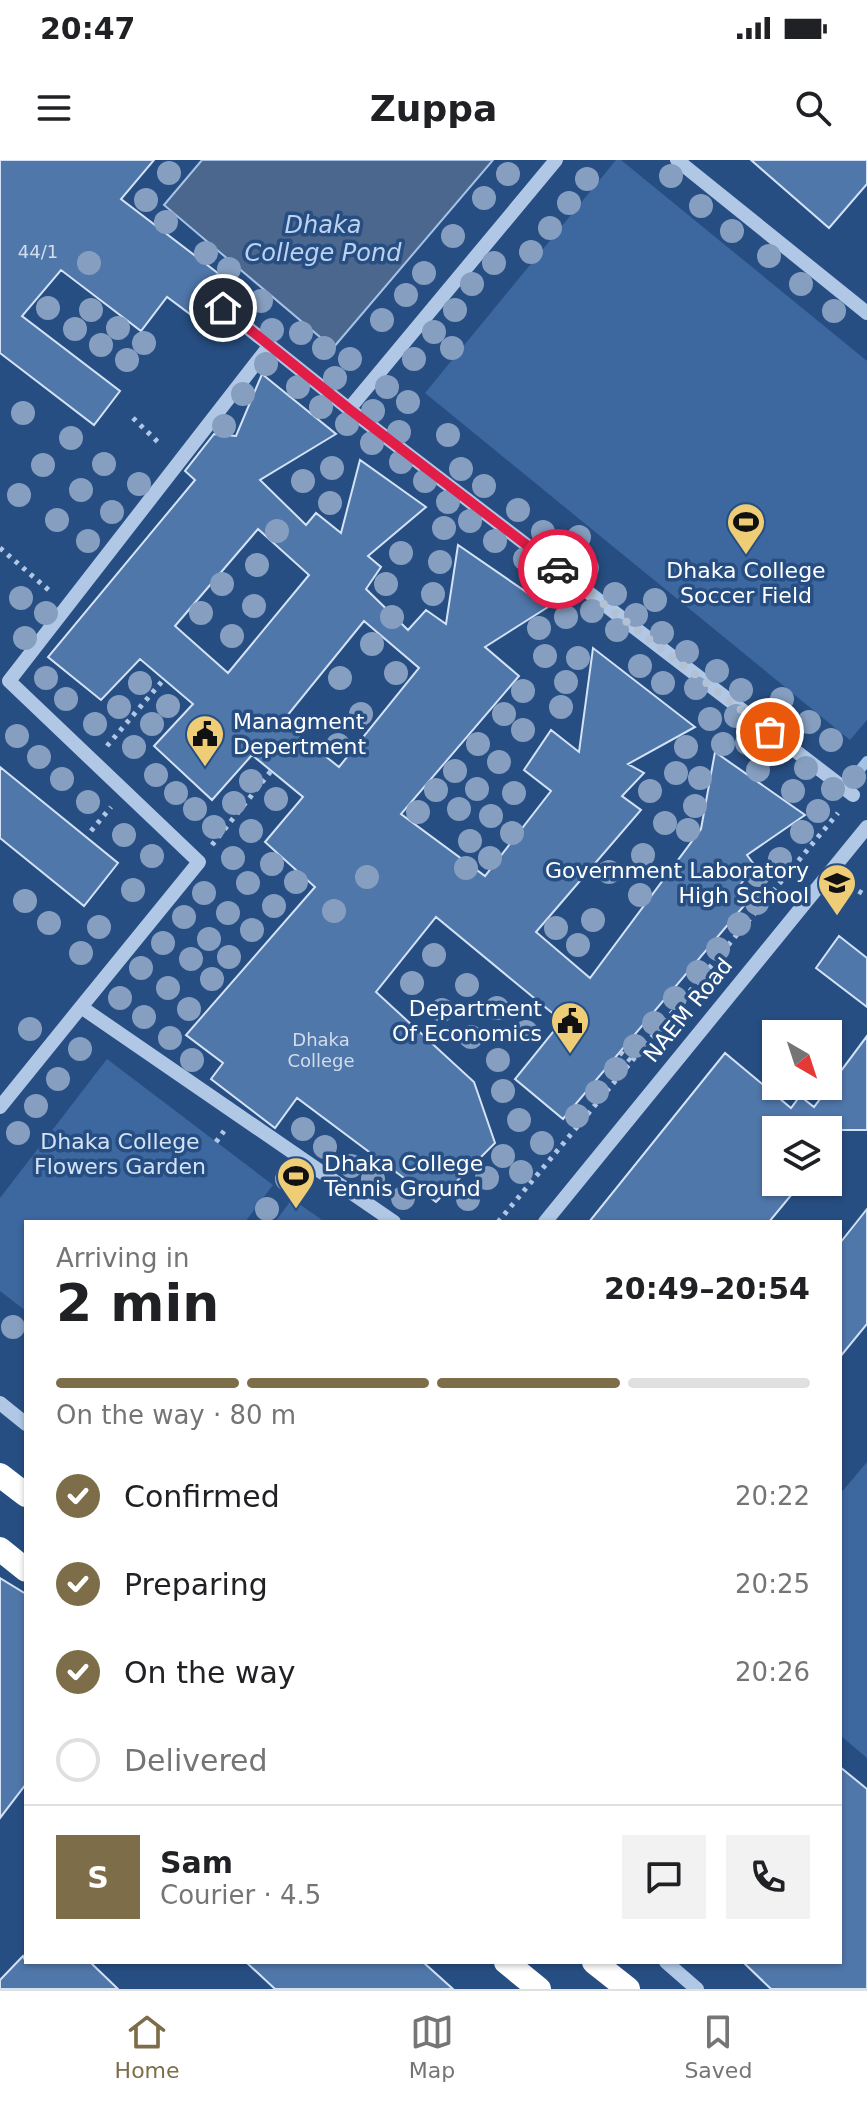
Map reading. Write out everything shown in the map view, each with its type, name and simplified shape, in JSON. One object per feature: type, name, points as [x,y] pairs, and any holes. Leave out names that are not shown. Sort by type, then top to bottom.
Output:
[{"type":"highway","points":[[0,1475],[24,1493]]},
{"type":"highway","points":[[0,1549],[24,1568]]},
{"type":"highway","points":[[508,1964],[539,1989]]},
{"type":"highway","points":[[597,1964],[628,1989]]},
{"type":"street","points":[[349,409],[556,160]]},
{"type":"street","points":[[677,160],[867,313]]},
{"type":"street","points":[[223,308],[349,409],[853,795]]},
{"type":"street","points":[[0,1107],[199,862],[9,681],[270,345]]},
{"type":"street","name":"NAEM Road","points":[[547,1220],[867,827]]},
{"type":"street","points":[[81,1007],[391,1220]]},
{"type":"street","points":[[0,1403],[24,1422]]},
{"type":"street","points":[[668,1964],[697,1989]]},
{"type":"path","points":[[133,418],[170,454]]},
{"type":"path","points":[[0,548],[68,607]]},
{"type":"path","points":[[94,762],[164,679]]},
{"type":"path","points":[[199,862],[271,771]]},
{"type":"path","points":[[500,1220],[853,795]]},
{"type":"path","points":[[620,1052],[631,1061]]},
{"type":"green space","name":"Dhaka College Soccer Field","points":[[616,160],[621,160],[867,361],[867,720],[850,740],[425,393]]},
{"type":"green space","name":"Dhaka College Flowers Garden","points":[[107,1059],[273,1185],[247,1220],[24,1220],[24,1309],[0,1291],[0,1198]]},
{"type":"green space","name":"Dhaka College Tennis Ground","points":[[292,1199],[322,1220],[276,1220]]},
{"type":"green space","points":[[867,1462],[867,1758],[842,1737],[842,1492]]},
{"type":"water","name":"Dhaka College Pond","points":[[202,160],[493,160],[333,348],[164,205]]},
{"type":"building","points":[[0,160],[154,160],[121,199],[236,287],[227,299],[220,298],[215,302],[215,314],[206,326],[167,297],[141,331],[61,270],[22,316],[120,391],[94,425],[0,353]]},
{"type":"building","points":[[751,160],[867,160],[867,184],[829,228]]},
{"type":"building","points":[[262,374],[336,434],[260,480],[306,525],[316,513],[341,533],[360,460],[426,507],[368,556],[381,567],[366,589],[408,630],[426,610],[446,624],[458,545],[548,607],[485,647],[519,676],[401,814],[485,876],[551,791],[524,770],[551,730],[579,752],[593,648],[695,727],[628,764],[644,773],[622,796],[641,810],[536,932],[590,978],[701,829],[715,752],[805,815],[747,855],[755,866],[737,889],[748,901],[563,1119],[515,1079],[562,1021],[436,917],[376,992],[474,1082],[495,1143],[436,1202],[297,1098],[275,1128],[211,1079],[223,1063],[186,1035],[315,887],[265,842],[303,797],[252,755],[212,800],[154,746],[193,704],[140,659],[101,700],[48,657],[195,480],[185,471],[214,434],[236,436]],"holes":[[[258,529],[309,575],[228,673],[175,626]],[[364,621],[419,668],[339,767],[282,722]]]},
{"type":"building","points":[[0,767],[118,863],[84,906],[0,838]]},
{"type":"building","points":[[839,936],[867,958],[867,1007],[816,968]]},
{"type":"building","points":[[867,1036],[867,1130],[842,1130],[842,1116],[762,1116],[762,1196],[790,1196],[771,1220],[591,1220],[725,1053],[762,1084],[762,1100],[781,1100],[791,1108],[797,1100],[805,1100],[814,1107],[819,1100],[842,1100],[842,1069]]},
{"type":"building","points":[[867,1209],[867,1324],[842,1355],[842,1240]]},
{"type":"building","points":[[0,1578],[24,1593],[24,1787],[0,1818]]},
{"type":"building","points":[[842,1769],[867,1789],[867,1989],[771,1989],[745,1964],[842,1964]]},
{"type":"building","points":[[23,1956],[24,1964],[92,1964],[118,1989],[0,1989],[0,1980]]},
{"type":"building","points":[[248,1964],[425,1964],[453,1989],[275,1989]]},
{"type":"waterway","points":[[844,789],[867,761]]},
{"type":"way so far","points":[[558,569],[770,732]]},
{"type":"place","name":"Dhaka College Soccer Field","points":[[746,556]]},
{"type":"place","name":"Managment Depertment","points":[[205,768]]},
{"type":"place","name":"Government Laboratory High School","points":[[837,917]]},
{"type":"place","name":"Department Of Economics","points":[[570,1055]]},
{"type":"place","name":"Dhaka College Tennis Ground","points":[[296,1210]]},
{"type":"route","points":[[223,308],[558,569]]}]
